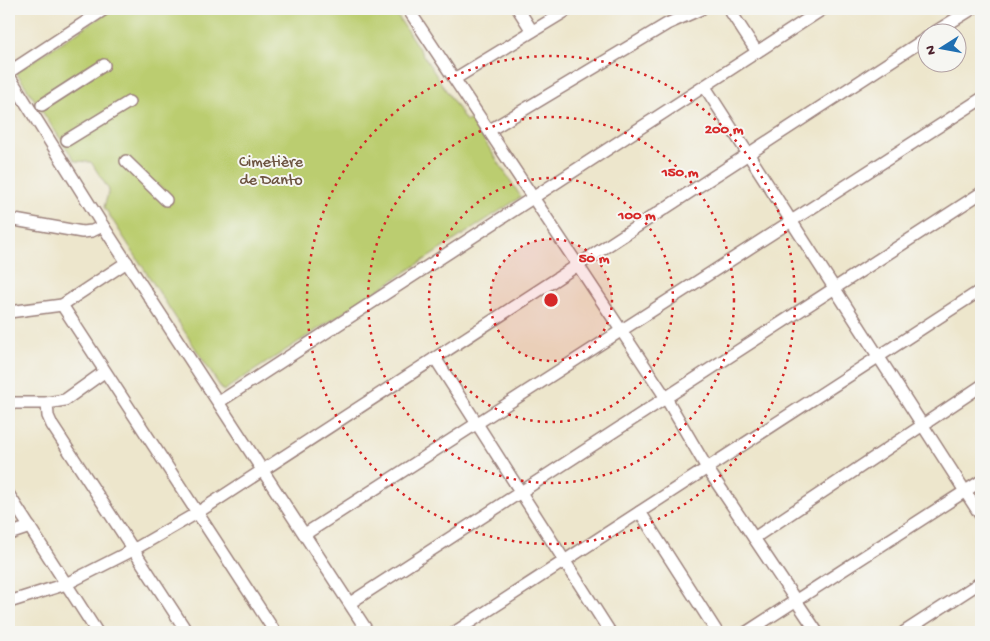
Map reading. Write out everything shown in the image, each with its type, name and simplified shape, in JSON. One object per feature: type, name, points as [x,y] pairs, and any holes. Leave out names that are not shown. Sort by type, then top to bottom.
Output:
[{"type":"street","points":[[105,9],[9,74],[103,226],[368,632]]},
{"type":"street","points":[[408,9],[456,78],[666,398],[707,468],[817,632]]},
{"type":"street","points":[[518,9],[532,32]]},
{"type":"street","points":[[456,78],[569,9]]},
{"type":"street","points":[[490,130],[667,24],[701,9]]},
{"type":"street","points":[[729,9],[757,52]]},
{"type":"street","points":[[951,22],[972,9]]},
{"type":"street","points":[[219,402],[705,87],[820,10]]},
{"type":"street","points":[[9,602],[66,584],[133,550],[197,513],[918,44]]},
{"type":"street","points":[[42,104],[104,65]]},
{"type":"street","points":[[705,87],[981,516]]},
{"type":"street","points":[[305,534],[981,99]]},
{"type":"street","points":[[67,140],[129,102]]},
{"type":"street","points":[[126,161],[166,200]]},
{"type":"street","points":[[350,603],[981,193]]},
{"type":"street","points":[[9,219],[82,232],[92,231],[103,226]]},
{"type":"street","points":[[9,312],[62,306],[127,262]]},
{"type":"street","points":[[454,632],[981,290]]},
{"type":"street","points":[[62,306],[275,632]]},
{"type":"street","points":[[435,358],[610,632]]},
{"type":"street","points":[[9,403],[47,403],[65,400],[104,372]]},
{"type":"street","points":[[754,538],[981,386]]},
{"type":"street","points":[[47,403],[48,416],[52,425],[186,632]]},
{"type":"street","points":[[747,632],[981,481]]},
{"type":"street","points":[[9,495],[97,632]]},
{"type":"street","points":[[640,512],[717,632]]},
{"type":"street","points":[[9,534],[30,528]]},
{"type":"street","points":[[904,632],[981,582]]},
{"type":"green space","name":"Cimetière de Danto","points":[[113,9],[393,9],[466,121],[471,120],[521,197],[223,391],[104,207],[109,190],[91,162],[75,161],[16,72]]}]
